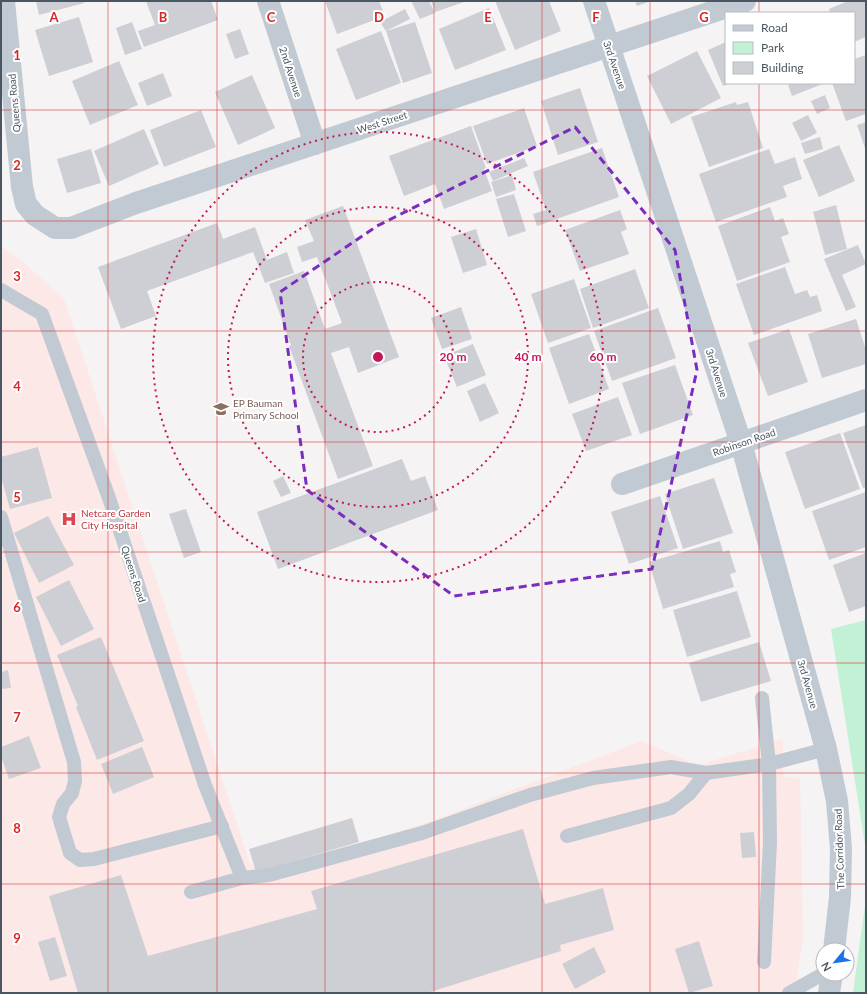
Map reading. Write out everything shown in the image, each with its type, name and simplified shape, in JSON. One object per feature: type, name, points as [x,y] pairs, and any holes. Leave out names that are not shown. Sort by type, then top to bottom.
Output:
[{"type":"street","name":"Queens Road","points":[[4,1],[22,187],[26,204]]},
{"type":"street","name":"2nd Avenue","points":[[268,1],[315,144]]},
{"type":"street","name":"3rd Avenue","points":[[594,1],[741,443],[826,749]]},
{"type":"street","name":"West Street","points":[[26,204],[34,215],[55,228],[71,228],[129,206],[744,1]]},
{"type":"street","name":"Robinson Road","points":[[622,484],[866,400]]},
{"type":"street","name":"The Corridor Road","points":[[826,749],[837,801],[841,849],[840,897],[835,942]]},
{"type":"street","points":[[829,993],[831,982]]},
{"type":"lane","name":"Queens Road","points":[[1,290],[42,314],[107,490],[205,786],[242,878]]},
{"type":"lane","points":[[1,516],[74,762],[75,781],[72,793],[63,804],[59,817],[70,853],[80,860],[94,859],[222,826]]},
{"type":"lane","points":[[762,698],[769,764],[770,843],[764,962]]},
{"type":"lane","points":[[191,892],[242,878],[270,874],[422,834],[530,795],[593,778],[671,767],[706,773],[769,764],[826,749]]},
{"type":"lane","points":[[567,836],[671,808],[689,794],[706,773]]},
{"type":"lane","points":[[790,993],[815,979]]},
{"type":"highlighted area","points":[[575,127],[675,250],[697,370],[652,569],[454,596],[307,490],[280,292],[377,226]]},
{"type":"shaded area","name":"Netcare Garden City Hospital","points":[[1,246],[24,263],[64,299],[250,864],[256,867],[265,867],[338,850],[426,823],[642,741],[690,762],[702,764],[783,739],[783,776],[800,779],[803,939],[794,993],[1,993]]},
{"type":"green space","points":[[866,620],[866,851],[831,629]]},
{"type":"green space","points":[[866,898],[866,993],[853,993]]},
{"type":"building","points":[[36,1],[83,1],[84,3],[39,15]]},
{"type":"building","points":[[146,1],[211,1],[218,20],[144,47],[138,31],[155,25]]},
{"type":"building","points":[[325,1],[379,1],[385,16],[337,34]]},
{"type":"building","points":[[411,1],[429,1],[435,13],[420,19]]},
{"type":"building","points":[[431,1],[467,1],[435,12]]},
{"type":"building","points":[[495,1],[549,1],[561,31],[515,50]]},
{"type":"building","points":[[635,1],[651,1],[637,6]]},
{"type":"building","points":[[848,1],[866,1],[866,37],[855,42],[855,12],[830,12],[829,9]]},
{"type":"building","points":[[489,8],[506,50],[455,70],[439,29]]},
{"type":"building","points":[[405,9],[410,19],[386,31],[380,22]]},
{"type":"building","points":[[79,17],[93,62],[49,76],[35,30]]},
{"type":"building","points":[[132,22],[142,49],[125,55],[116,28]]},
{"type":"building","points":[[415,22],[432,73],[403,83],[386,31]]},
{"type":"building","points":[[240,29],[249,54],[235,59],[226,34]]},
{"type":"building","points":[[381,31],[401,83],[356,100],[336,49]]},
{"type":"building","points":[[725,42],[725,84],[728,84],[723,86],[708,50]]},
{"type":"building","points":[[697,51],[721,98],[671,124],[647,76]]},
{"type":"building","points":[[866,55],[866,114],[846,121],[832,84],[855,84],[855,59]]},
{"type":"building","points":[[119,61],[138,105],[90,125],[72,81]]},
{"type":"building","points":[[163,73],[172,96],[147,106],[138,83]]},
{"type":"building","points":[[252,75],[275,128],[238,145],[215,92]]},
{"type":"building","points":[[790,84],[822,84],[792,96],[788,85]]},
{"type":"building","points":[[580,88],[598,142],[558,155],[541,101]]},
{"type":"building","points":[[825,95],[830,108],[817,114],[811,101]]},
{"type":"building","points":[[736,102],[737,105],[748,102],[763,148],[709,167],[691,117]]},
{"type":"building","points":[[524,108],[537,146],[487,164],[473,126]]},
{"type":"building","points":[[201,110],[216,147],[164,167],[150,130]]},
{"type":"building","points":[[808,115],[817,133],[801,141],[792,123]]},
{"type":"building","points":[[866,122],[866,151],[857,125]]},
{"type":"building","points":[[471,126],[486,168],[484,169],[492,191],[444,209],[435,184],[404,196],[389,156]]},
{"type":"building","points":[[144,129],[159,164],[109,186],[94,151]]},
{"type":"building","points":[[820,137],[823,149],[805,154],[801,143]]},
{"type":"building","points":[[839,145],[855,181],[819,197],[803,160]]},
{"type":"building","points":[[602,148],[619,197],[537,226],[533,214],[546,210],[533,172]]},
{"type":"building","points":[[91,149],[101,183],[67,193],[57,159]]},
{"type":"building","points":[[769,149],[775,164],[795,157],[802,179],[783,186],[787,197],[716,222],[699,174]]},
{"type":"building","points":[[524,158],[528,166],[493,181],[489,172]]},
{"type":"building","points":[[512,175],[516,190],[496,197],[491,182]]},
{"type":"building","points":[[514,194],[526,231],[508,237],[496,199]]},
{"type":"building","points":[[836,205],[847,249],[825,255],[813,212]]},
{"type":"building","points":[[343,206],[399,357],[358,373],[349,347],[331,353],[373,466],[338,479],[289,346],[291,345],[269,284],[304,271],[325,329],[342,323],[317,257],[302,262],[297,247],[314,241],[305,220]]},
{"type":"building","points":[[770,207],[775,221],[783,218],[789,234],[781,237],[790,262],[737,281],[718,226]]},
{"type":"building","points":[[620,210],[627,229],[621,232],[629,254],[580,271],[565,230]]},
{"type":"building","points":[[217,223],[223,239],[255,227],[267,260],[287,252],[294,273],[265,283],[253,252],[147,291],[156,316],[121,329],[98,267]]},
{"type":"building","points":[[476,229],[487,265],[463,273],[451,237]]},
{"type":"building","points":[[858,245],[866,264],[842,275],[856,307],[846,311],[824,259]]},
{"type":"building","points":[[785,267],[795,294],[807,290],[810,297],[817,295],[822,311],[754,335],[736,284]]},
{"type":"building","points":[[635,269],[649,308],[593,328],[580,289]]},
{"type":"building","points":[[574,279],[591,328],[548,343],[531,294]]},
{"type":"building","points":[[461,307],[472,339],[442,349],[431,318]]},
{"type":"building","points":[[658,308],[676,358],[612,381],[594,331]]},
{"type":"building","points":[[856,319],[866,350],[866,364],[822,378],[808,334]]},
{"type":"building","points":[[789,329],[808,382],[768,396],[748,343]]},
{"type":"building","points":[[589,334],[609,389],[569,404],[549,348]]},
{"type":"building","points":[[473,344],[486,375],[457,387],[444,356]]},
{"type":"building","points":[[675,365],[693,415],[640,434],[622,383]]},
{"type":"building","points":[[485,383],[499,413],[480,422],[467,391]]},
{"type":"building","points":[[618,397],[632,435],[586,451],[572,414]]},
{"type":"building","points":[[866,425],[866,487],[863,488],[843,433]]},
{"type":"building","points":[[840,433],[860,489],[805,509],[785,452]]},
{"type":"building","points":[[38,447],[52,498],[10,509],[1,477],[1,457]]},
{"type":"building","points":[[402,459],[411,481],[425,476],[438,510],[278,569],[257,512]]},
{"type":"building","points":[[283,476],[291,493],[281,497],[273,481]]},
{"type":"building","points":[[714,478],[733,533],[683,549],[665,494]]},
{"type":"building","points":[[866,492],[866,547],[829,560],[812,511]]},
{"type":"building","points":[[660,496],[678,548],[629,564],[611,512]]},
{"type":"building","points":[[186,509],[201,552],[184,558],[169,514]]},
{"type":"building","points":[[48,516],[74,565],[39,583],[14,533]]},
{"type":"building","points":[[720,541],[723,552],[729,550],[736,572],[730,574],[734,587],[663,609],[649,562]]},
{"type":"building","points":[[866,553],[866,606],[849,612],[833,565]]},
{"type":"building","points":[[69,580],[94,629],[61,646],[36,597]]},
{"type":"building","points":[[737,591],[751,637],[687,657],[673,610]]},
{"type":"building","points":[[101,637],[144,741],[97,760],[76,707],[78,706],[57,655]]},
{"type":"building","points":[[759,642],[771,681],[701,702],[689,663]]},
{"type":"building","points":[[8,670],[11,688],[1,689],[1,672]]},
{"type":"building","points":[[29,736],[41,768],[9,779],[1,756],[1,747]]},
{"type":"building","points":[[142,747],[154,777],[113,794],[101,764]]},
{"type":"building","points":[[352,818],[359,842],[256,872],[249,849]]},
{"type":"building","points":[[523,829],[545,904],[603,888],[614,930],[560,945],[561,951],[427,993],[78,993],[49,896],[121,875],[148,956],[317,909],[311,891]]},
{"type":"building","points":[[754,832],[756,857],[742,858],[740,833]]},
{"type":"building","points":[[55,937],[67,976],[50,981],[38,942]]},
{"type":"building","points":[[699,941],[713,986],[689,993],[675,949]]},
{"type":"building","points":[[594,947],[606,972],[575,989],[562,964]]},
{"type":"place","name":"EP Bauman Primary School","points":[[221,409]]},
{"type":"place","name":"Netcare Garden City Hospital","points":[[69,519]]}]
